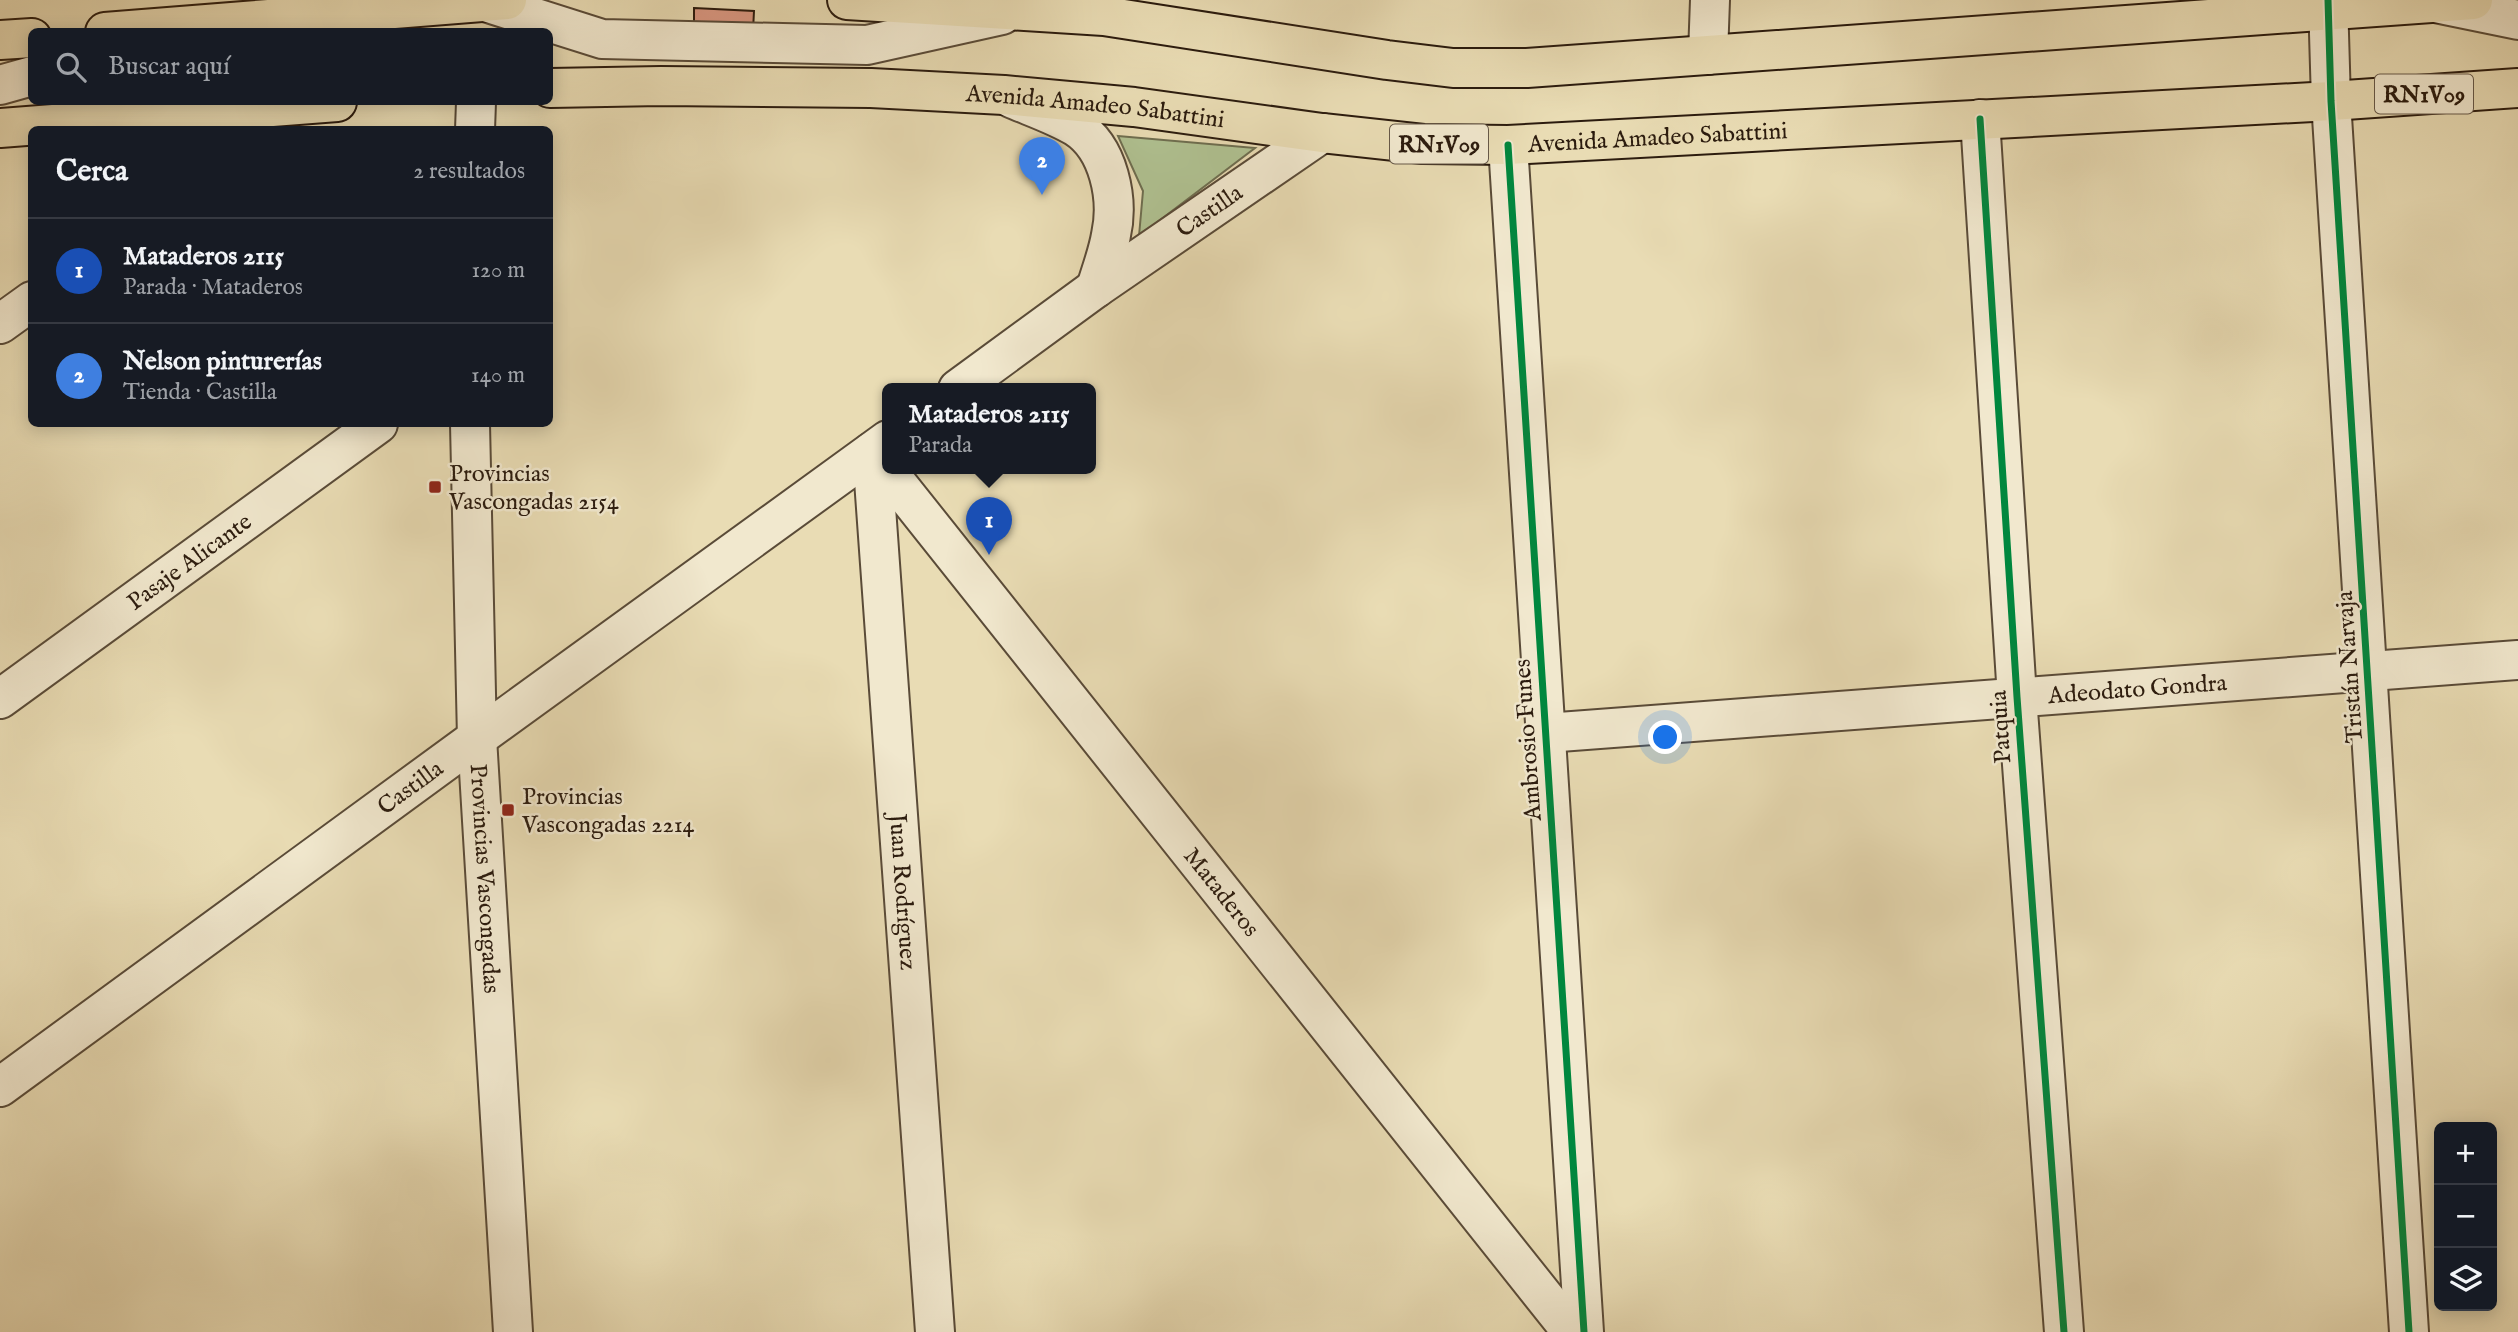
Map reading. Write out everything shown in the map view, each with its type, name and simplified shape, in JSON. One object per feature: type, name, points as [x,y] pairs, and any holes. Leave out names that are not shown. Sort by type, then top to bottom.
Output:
[{"type":"main road","points":[[152,28],[507,0]]},
{"type":"main road","points":[[847,0],[1022,10],[1104,8],[1387,60],[1453,68],[1527,68],[2328,6],[2473,0]]},
{"type":"main road","points":[[0,40],[28,37]]},
{"type":"main road","name":"Avenida Amadeo Sabattini","points":[[553,88],[871,88],[1004,95],[1133,107],[1423,144],[1508,145],[2331,101],[2518,88]]},
{"type":"main road","points":[[56,126],[223,120],[318,105]]},
{"type":"main road","points":[[0,128],[28,127]]},
{"type":"street","points":[[480,28],[482,0],[602,39],[867,46],[1022,10]]},
{"type":"street","points":[[1708,55],[1710,0]]},
{"type":"street","points":[[2435,3],[2518,20]]},
{"type":"street","name":"Tristán Narvaja","points":[[2328,6],[2331,101],[2409,1332]]},
{"type":"street","points":[[0,85],[28,77]]},
{"type":"street","points":[[1004,95],[1076,127],[1091,140],[1109,170],[1114,210],[1112,234],[1096,288]]},
{"type":"street","points":[[475,126],[476,105]]},
{"type":"street","name":"Patquia","points":[[1980,120],[2017,697],[2064,1332]]},
{"type":"street","name":"Castilla","points":[[966,383],[1096,288],[1322,133]]},
{"type":"street","name":"Ambrosio Funes","points":[[1508,145],[1584,1332]]},
{"type":"street","points":[[0,324],[28,304]]},
{"type":"street","name":"Pasaje Alicante","points":[[0,699],[374,427]]},
{"type":"street","name":"Provincias Vascongadas","points":[[470,427],[477,738],[513,1332]]},
{"type":"street","name":"Castilla","points":[[0,1087],[880,446]]},
{"type":"street","name":"Juan Rodríguez","points":[[880,446],[935,1332]]},
{"type":"street","name":"Mataderos","points":[[902,474],[1572,1332]]},
{"type":"street","name":"Adeodato Gondra","points":[[1546,733],[2518,660]]},
{"type":"green space","points":[[1118,136],[1255,148],[1139,236],[1143,191]]},
{"type":"building","points":[[694,8],[754,11],[753,31],[694,29]]},
{"type":"cycle path","points":[[2328,0],[2331,101],[2409,1332]]},
{"type":"cycle path","points":[[1980,119],[2017,697],[2064,1332]]},
{"type":"cycle path","points":[[1508,145],[1584,1332]]},
{"type":"place","name":"Nelson pinturerías","points":[[1042,195]]},
{"type":"place","name":"Provincias Vascongadas 2154","points":[[435,487]]},
{"type":"place","name":"Mataderos 2115","points":[[989,555]]},
{"type":"place","name":"Provincias Vascongadas 2214","points":[[508,810]]}]
